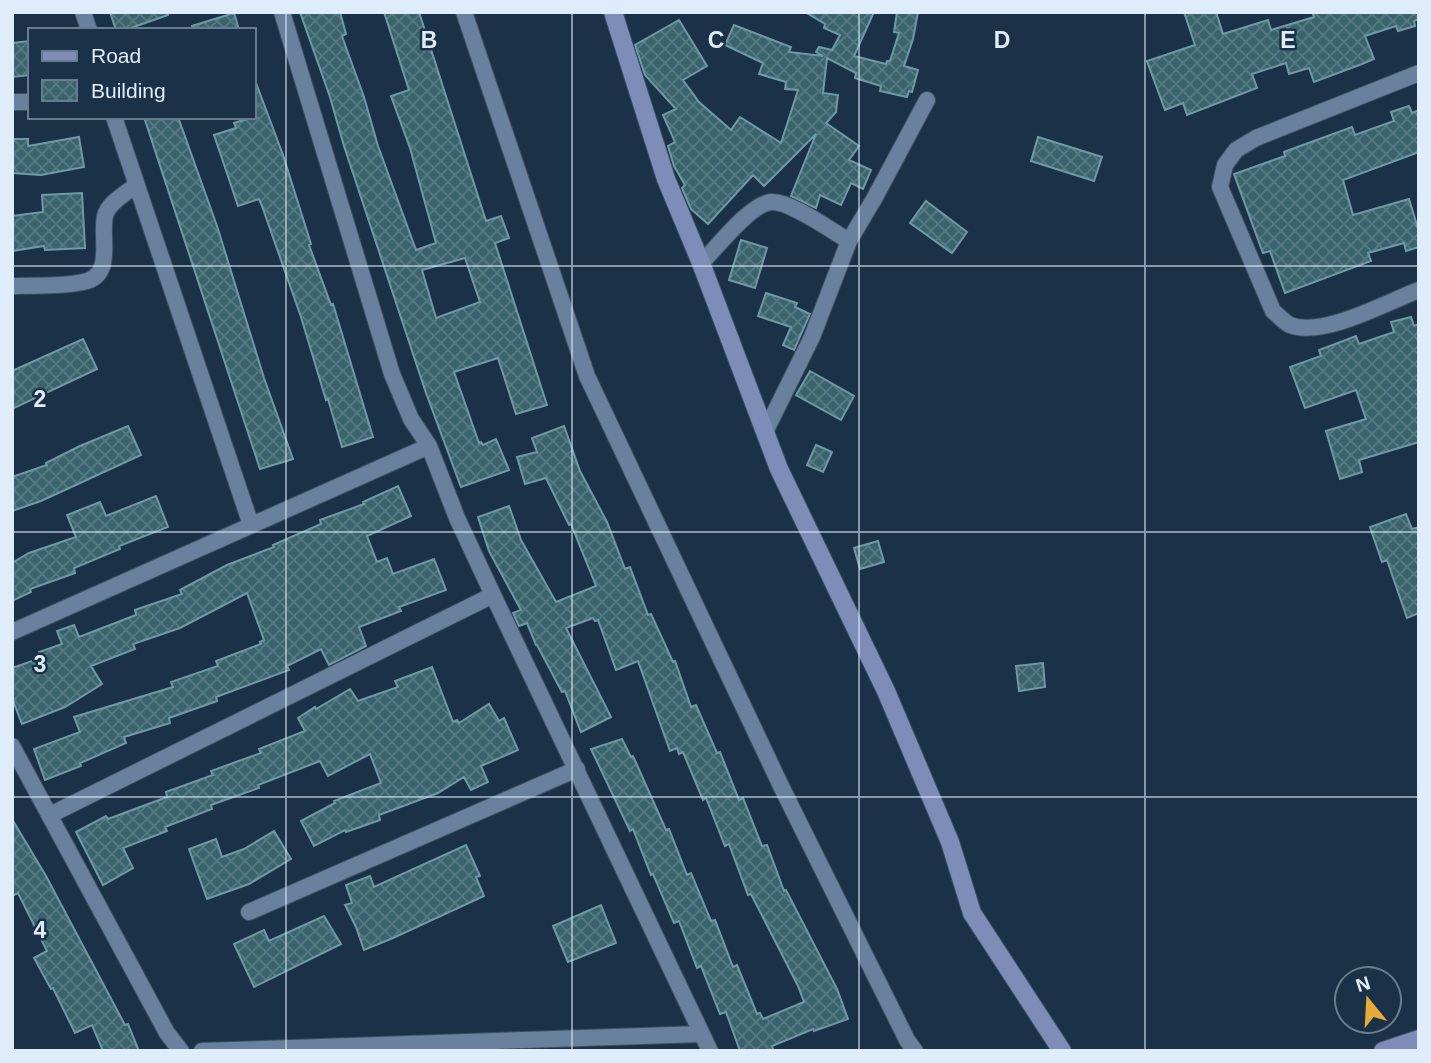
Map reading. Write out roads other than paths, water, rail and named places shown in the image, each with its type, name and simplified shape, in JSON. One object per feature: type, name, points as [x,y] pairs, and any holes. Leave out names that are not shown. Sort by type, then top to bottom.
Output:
[{"type":"street","points":[[282,12],[392,374],[411,419],[429,446],[457,518],[710,1051]]},
{"type":"street","points":[[464,12],[587,376],[781,786],[907,1040],[915,1051]]},
{"type":"street","points":[[613,12],[666,179],[701,263],[779,469],[886,691],[950,842],[972,914],[1062,1051]]},
{"type":"street","points":[[1419,73],[1256,138],[1237,150],[1225,164],[1220,187],[1273,311],[1289,324],[1308,328],[1332,324],[1419,290]]},
{"type":"street","points":[[765,432],[812,337],[849,241],[927,100]]},
{"type":"street","points":[[115,119],[251,525]]},
{"type":"street","points":[[12,286],[85,282],[97,275],[104,265],[105,216],[110,206],[135,186]]},
{"type":"street","points":[[701,263],[757,206],[772,202],[786,205],[849,241]]},
{"type":"street","points":[[12,632],[429,446]]},
{"type":"street","points":[[50,815],[493,595]]},
{"type":"street","points":[[12,746],[167,1033],[181,1051]]},
{"type":"street","points":[[249,912],[577,769]]},
{"type":"street","points":[[202,1051],[702,1034]]},
{"type":"street","points":[[1383,1051],[1419,1039]]}]
